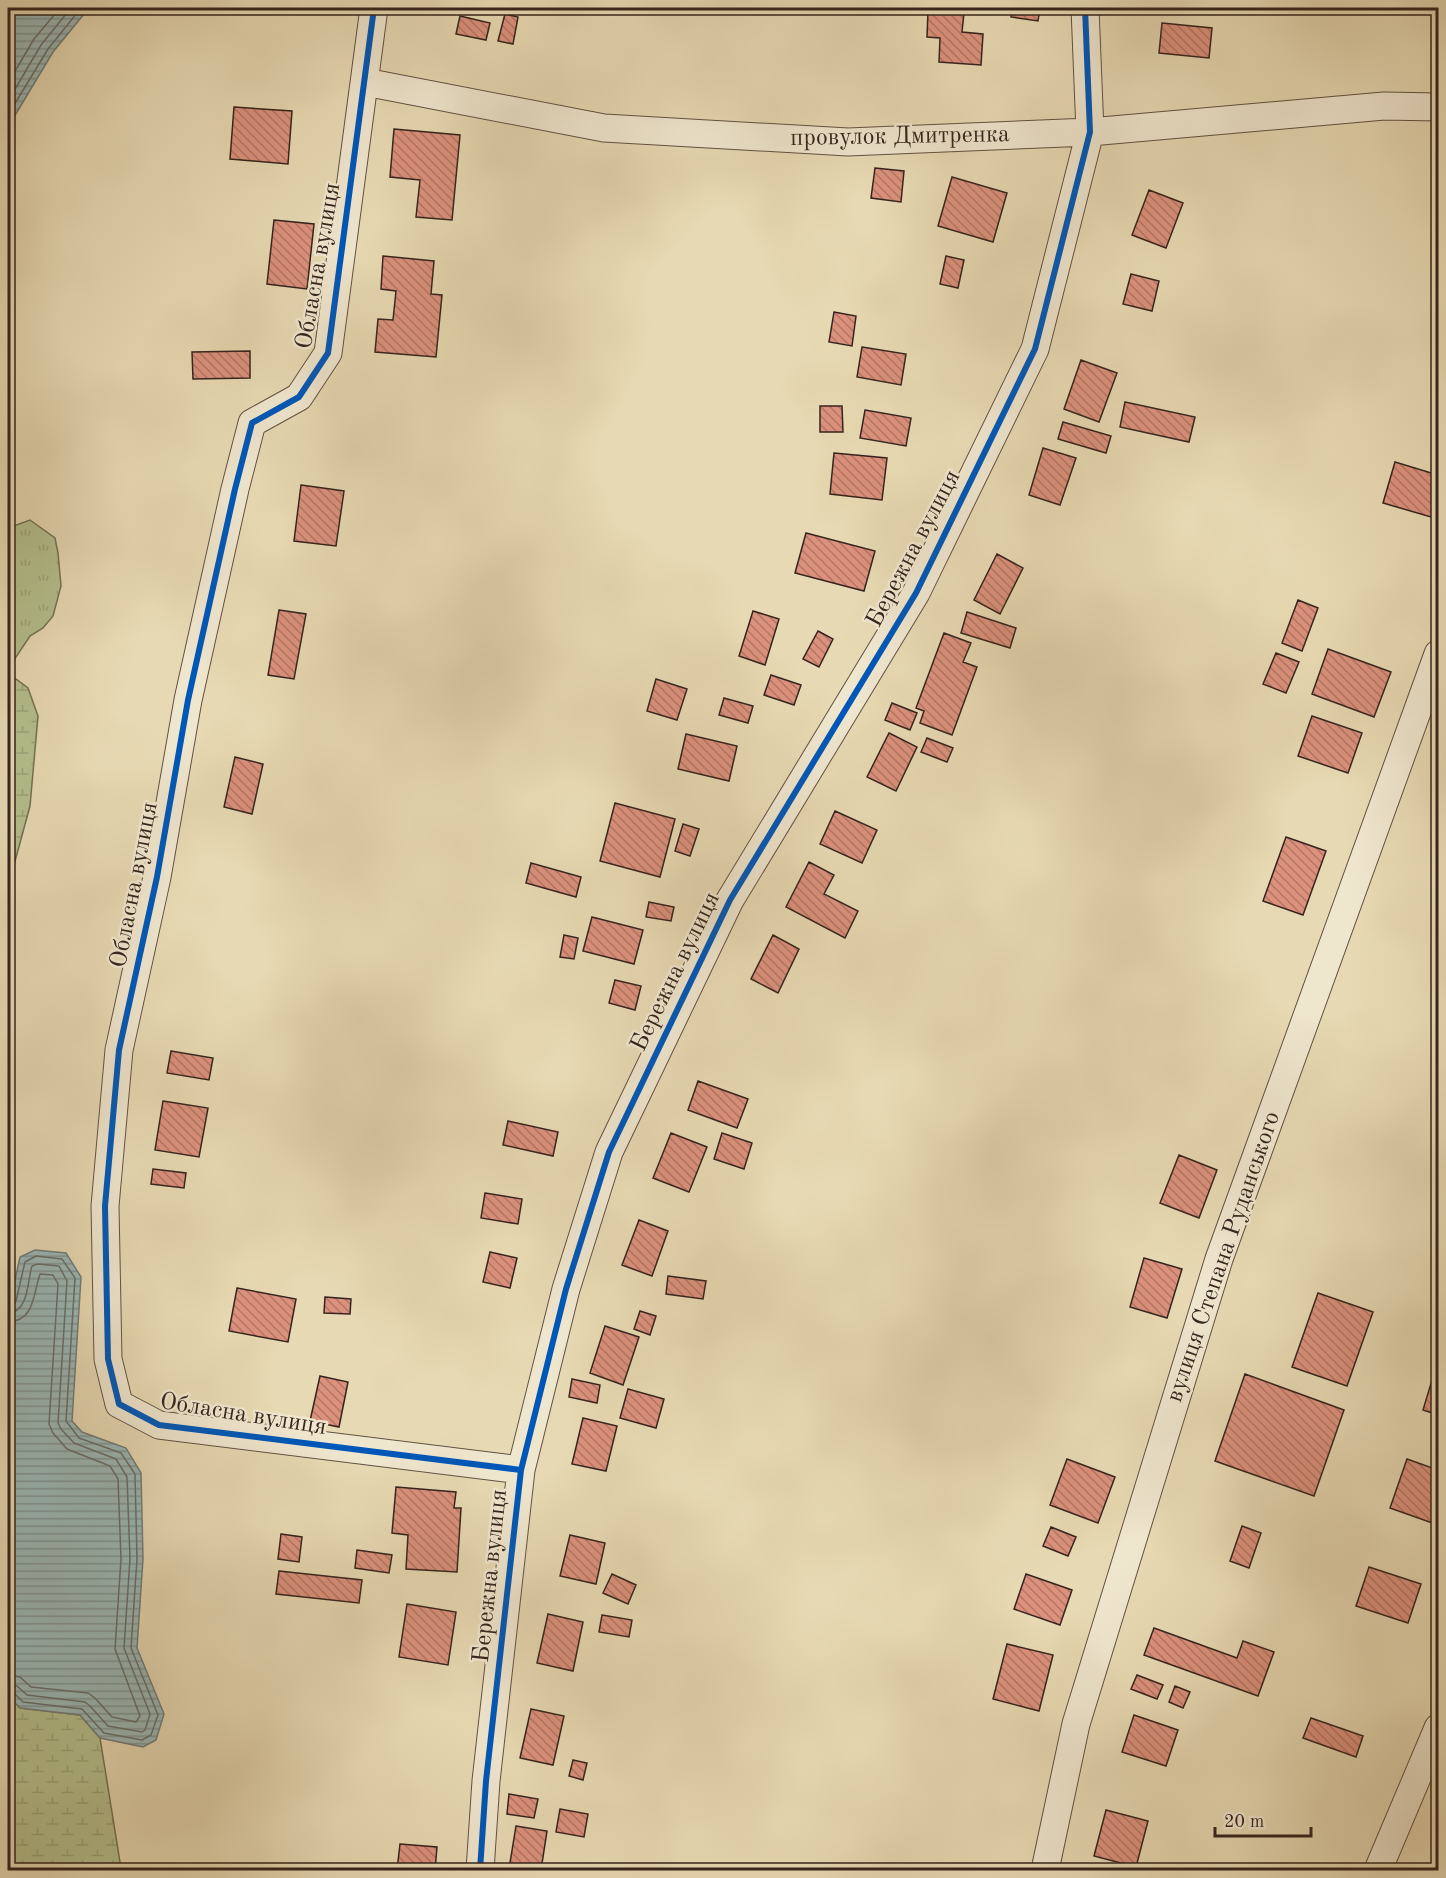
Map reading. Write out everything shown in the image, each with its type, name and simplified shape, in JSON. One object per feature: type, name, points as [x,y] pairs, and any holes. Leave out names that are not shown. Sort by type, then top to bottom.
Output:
[{"type":"street","name":"Обласна вулиця","points":[[374,8],[328,353],[299,397],[252,423],[188,700],[157,877],[119,1050],[105,1206],[108,1359],[119,1404],[159,1425],[521,1470]]},
{"type":"street","name":"Бережна вулиця","points":[[480,1870],[486,1781],[521,1470],[566,1289],[609,1152],[730,900],[916,593],[1035,349],[1090,132],[1085,8]]},
{"type":"street","name":"провулок Дмитренка","points":[[365,82],[604,128],[848,142],[1090,132],[1384,106],[1438,107]]},
{"type":"street","name":"вулиця Степана Руданського","points":[[1045,1870],[1076,1724],[1219,1259],[1438,654]]},
{"type":"street","points":[[1378,1870],[1438,1728]]},
{"type":"green space","points":[[30,520],[55,538],[61,586],[53,616],[43,628],[30,636],[14,660],[8,660],[8,528]]},
{"type":"green space","points":[[8,679],[16,679],[28,688],[38,716],[30,806],[8,887]]},
{"type":"green space","points":[[8,1695],[20,1708],[80,1715],[100,1738],[120,1862],[126,1870],[8,1870]]},
{"type":"water","points":[[8,8],[89,8],[53,52],[8,127]]},
{"type":"water","points":[[35,1250],[66,1253],[81,1277],[72,1421],[82,1432],[126,1448],[141,1473],[143,1559],[137,1648],[164,1714],[156,1740],[143,1747],[100,1738],[80,1715],[20,1708],[8,1695],[8,1312],[20,1257]]},
{"type":"building","points":[[1013,8],[1040,8],[1038,21],[1011,17]]},
{"type":"building","points":[[928,11],[964,13],[962,32],[983,34],[981,65],[939,62],[940,38],[927,37]]},
{"type":"building","points":[[505,14],[518,17],[513,44],[498,41]]},
{"type":"building","points":[[460,16],[490,23],[486,40],[456,34]]},
{"type":"building","points":[[1162,23],[1212,28],[1209,58],[1159,53]]},
{"type":"building","points":[[234,107],[292,111],[288,164],[230,159]]},
{"type":"building","points":[[394,129],[460,135],[452,220],[416,217],[420,180],[390,177]]},
{"type":"building","points":[[875,168],[904,171],[901,202],[871,198]]},
{"type":"building","points":[[952,177],[1007,193],[993,242],[938,226]]},
{"type":"building","points":[[1149,190],[1183,203],[1166,248],[1132,235]]},
{"type":"building","points":[[274,220],[314,224],[307,289],[267,284]]},
{"type":"building","points":[[383,256],[434,261],[431,294],[442,295],[436,357],[375,352],[378,319],[393,320],[396,291],[381,289]]},
{"type":"building","points":[[946,256],[964,260],[958,288],[940,284]]},
{"type":"building","points":[[1131,274],[1159,281],[1152,311],[1123,304]]},
{"type":"building","points":[[834,312],[856,316],[852,346],[829,342]]},
{"type":"building","points":[[862,347],[906,354],[901,385],[857,377]]},
{"type":"building","points":[[250,351],[250,378],[193,379],[192,352]]},
{"type":"building","points":[[1081,360],[1117,373],[1099,422],[1064,409]]},
{"type":"building","points":[[1125,402],[1195,417],[1189,442],[1120,427]]},
{"type":"building","points":[[820,406],[842,406],[843,432],[820,432]]},
{"type":"building","points":[[865,410],[911,418],[906,446],[860,438]]},
{"type":"building","points":[[1063,422],[1111,436],[1106,453],[1058,439]]},
{"type":"building","points":[[1043,448],[1076,458],[1060,505],[1029,495]]},
{"type":"building","points":[[834,453],[887,458],[882,500],[830,494]]},
{"type":"building","points":[[1395,462],[1438,475],[1438,519],[1383,503]]},
{"type":"building","points":[[301,485],[344,491],[336,546],[294,541]]},
{"type":"building","points":[[806,533],[875,551],[864,591],[795,573]]},
{"type":"building","points":[[997,554],[1023,568],[1000,614],[974,600]]},
{"type":"building","points":[[1298,600],[1318,608],[1302,651],[1282,643]]},
{"type":"building","points":[[279,610],[306,614],[294,679],[268,675]]},
{"type":"building","points":[[753,611],[779,619],[765,665],[739,656]]},
{"type":"building","points":[[967,612],[1016,628],[1010,648],[961,633]]},
{"type":"building","points":[[818,631],[833,639],[819,667],[803,659]]},
{"type":"building","points":[[944,633],[971,643],[963,662],[977,667],[952,735],[920,723],[924,711],[916,708]]},
{"type":"building","points":[[1328,649],[1391,672],[1374,717],[1312,694]]},
{"type":"building","points":[[1276,653],[1299,662],[1286,693],[1263,684]]},
{"type":"building","points":[[771,675],[801,685],[794,705],[764,695]]},
{"type":"building","points":[[656,679],[687,689],[677,720],[647,711]]},
{"type":"building","points":[[724,698],[753,706],[748,723],[719,715]]},
{"type":"building","points":[[892,703],[917,713],[910,730],[885,720]]},
{"type":"building","points":[[1312,716],[1362,733],[1348,773],[1298,756]]},
{"type":"building","points":[[889,733],[917,747],[896,791],[867,777]]},
{"type":"building","points":[[686,734],[737,746],[729,781],[678,769]]},
{"type":"building","points":[[927,738],[953,748],[947,762],[921,752]]},
{"type":"building","points":[[235,757],[263,764],[252,814],[224,807]]},
{"type":"building","points":[[615,803],[675,819],[660,877],[600,861]]},
{"type":"building","points":[[835,811],[877,830],[862,863],[820,844]]},
{"type":"building","points":[[683,824],[699,829],[690,856],[675,851]]},
{"type":"building","points":[[1286,837],[1326,851],[1303,915],[1263,901]]},
{"type":"building","points":[[809,862],[834,875],[824,894],[858,911],[845,938],[786,907]]},
{"type":"building","points":[[531,863],[581,877],[576,897],[526,883]]},
{"type":"building","points":[[649,902],[674,907],[671,921],[646,917]]},
{"type":"building","points":[[592,917],[643,930],[634,964],[583,951]]},
{"type":"building","points":[[564,935],[578,938],[574,959],[560,957]]},
{"type":"building","points":[[773,935],[799,949],[778,993],[751,979]]},
{"type":"building","points":[[615,980],[641,986],[635,1010],[609,1003]]},
{"type":"building","points":[[171,1051],[213,1058],[209,1080],[167,1073]]},
{"type":"building","points":[[698,1081],[748,1099],[737,1128],[688,1110]]},
{"type":"building","points":[[163,1101],[208,1108],[199,1157],[155,1150]]},
{"type":"building","points":[[508,1121],[558,1132],[553,1156],[503,1145]]},
{"type":"building","points":[[671,1133],[707,1147],[689,1192],[653,1178]]},
{"type":"building","points":[[722,1133],[752,1143],[744,1169],[714,1159]]},
{"type":"building","points":[[1179,1155],[1217,1170],[1199,1218],[1160,1203]]},
{"type":"building","points":[[153,1169],[186,1173],[184,1188],[151,1184]]},
{"type":"building","points":[[485,1193],[522,1199],[518,1224],[481,1218]]},
{"type":"building","points":[[639,1220],[668,1231],[652,1276],[622,1265]]},
{"type":"building","points":[[490,1252],[517,1258],[510,1288],[483,1282]]},
{"type":"building","points":[[1144,1258],[1182,1269],[1167,1318],[1130,1307]]},
{"type":"building","points":[[668,1276],[706,1281],[703,1299],[666,1294]]},
{"type":"building","points":[[237,1288],[296,1299],[288,1342],[229,1331]]},
{"type":"building","points":[[1318,1293],[1373,1312],[1347,1386],[1292,1367]]},
{"type":"building","points":[[325,1297],[351,1299],[350,1314],[324,1313]]},
{"type":"building","points":[[640,1311],[656,1316],[650,1335],[634,1329]]},
{"type":"building","points":[[605,1326],[639,1337],[623,1385],[590,1373]]},
{"type":"building","points":[[1438,1360],[1438,1415],[1423,1410]]},
{"type":"building","points":[[1245,1374],[1344,1410],[1314,1496],[1215,1461]]},
{"type":"building","points":[[320,1376],[348,1382],[339,1427],[310,1421]]},
{"type":"building","points":[[572,1379],[600,1385],[597,1403],[569,1397]]},
{"type":"building","points":[[628,1389],[664,1399],[656,1428],[620,1418]]},
{"type":"building","points":[[583,1418],[617,1426],[606,1471],[572,1464]]},
{"type":"building","points":[[1067,1459],[1115,1477],[1098,1523],[1050,1505]]},
{"type":"building","points":[[1407,1459],[1438,1470],[1438,1525],[1390,1508]]},
{"type":"building","points":[[396,1487],[456,1492],[454,1508],[461,1508],[457,1572],[406,1569],[408,1535],[392,1533]]},
{"type":"building","points":[[1242,1526],[1261,1533],[1249,1568],[1230,1561]]},
{"type":"building","points":[[1051,1527],[1076,1537],[1068,1556],[1043,1546]]},
{"type":"building","points":[[281,1534],[302,1537],[299,1562],[278,1559]]},
{"type":"building","points":[[570,1535],[605,1543],[596,1584],[560,1576]]},
{"type":"building","points":[[357,1550],[392,1555],[389,1573],[355,1568]]},
{"type":"building","points":[[1369,1567],[1421,1584],[1408,1623],[1356,1606]]},
{"type":"building","points":[[279,1571],[362,1580],[359,1603],[276,1594]]},
{"type":"building","points":[[612,1574],[636,1585],[628,1604],[603,1593]]},
{"type":"building","points":[[1026,1574],[1072,1590],[1060,1625],[1014,1609]]},
{"type":"building","points":[[407,1604],[456,1612],[448,1665],[399,1657]]},
{"type":"building","points":[[548,1614],[583,1622],[573,1671],[537,1663]]},
{"type":"building","points":[[602,1615],[632,1620],[629,1637],[599,1632]]},
{"type":"building","points":[[1154,1628],[1237,1658],[1243,1641],[1274,1652],[1258,1696],[1144,1655]]},
{"type":"building","points":[[1007,1644],[1053,1655],[1039,1711],[993,1699]]},
{"type":"building","points":[[1137,1675],[1163,1685],[1157,1699],[1131,1689]]},
{"type":"building","points":[[1175,1686],[1190,1692],[1183,1708],[1169,1702]]},
{"type":"building","points":[[531,1709],[564,1716],[553,1765],[520,1758]]},
{"type":"building","points":[[1134,1715],[1178,1730],[1166,1766],[1122,1752]]},
{"type":"building","points":[[1311,1718],[1363,1736],[1356,1757],[1303,1738]]},
{"type":"building","points":[[573,1760],[587,1763],[583,1780],[569,1776]]},
{"type":"building","points":[[509,1794],[538,1799],[534,1818],[507,1814]]},
{"type":"building","points":[[560,1809],[588,1814],[584,1837],[556,1832]]},
{"type":"building","points":[[1106,1810],[1148,1821],[1136,1867],[1094,1856]]},
{"type":"building","points":[[516,1826],[547,1831],[541,1870],[509,1869]]},
{"type":"building","points":[[400,1844],[437,1847],[435,1870],[397,1870]]},
{"type":"cycle path","points":[[374,8],[328,353],[299,397],[252,423],[188,700],[157,877],[119,1050],[105,1206],[108,1359],[119,1404],[159,1425],[521,1470]]},
{"type":"cycle path","points":[[480,1870],[486,1781],[521,1470],[566,1289],[609,1152],[730,900],[916,593],[1035,349],[1090,132],[1085,8]]}]
